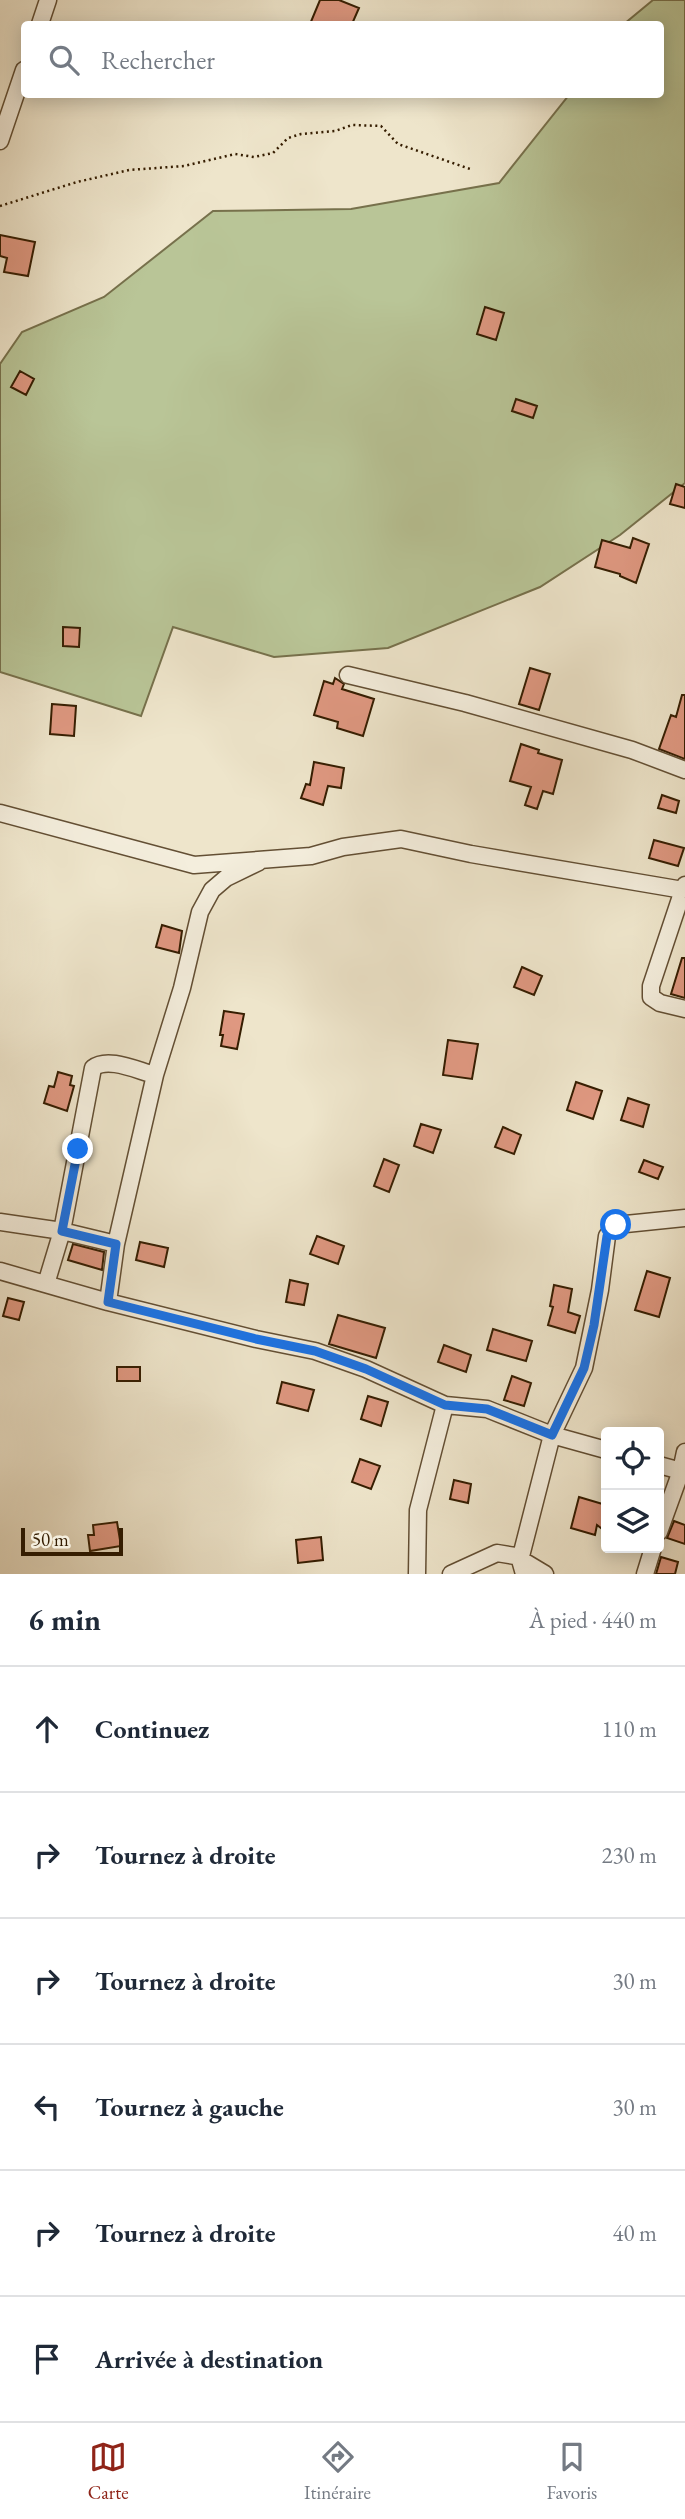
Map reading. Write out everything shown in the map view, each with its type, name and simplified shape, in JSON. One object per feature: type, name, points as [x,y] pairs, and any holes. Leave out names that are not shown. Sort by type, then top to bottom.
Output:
[{"type":"street","points":[[41,21],[48,0]]},
{"type":"street","points":[[0,141],[21,78]]},
{"type":"street","points":[[348,675],[466,703],[632,750],[685,770]]},
{"type":"street","points":[[0,813],[194,865],[311,856],[343,847],[401,839],[471,854],[684,887],[651,986],[651,997],[660,1003],[685,1009]]},
{"type":"street","points":[[108,1302],[116,1244],[155,1075],[182,988],[200,912],[212,890],[226,878],[266,858]]},
{"type":"street","points":[[46,1284],[62,1231],[93,1068],[99,1063],[108,1063],[155,1075]]},
{"type":"street","points":[[522,1567],[552,1435],[584,1368],[598,1302],[607,1236],[616,1225],[685,1217]]},
{"type":"street","points":[[0,1222],[62,1231],[116,1244]]},
{"type":"street","points":[[0,1271],[108,1302],[315,1351],[366,1369],[445,1405],[487,1409],[552,1435],[601,1449]]},
{"type":"street","points":[[417,1574],[418,1510],[445,1405]]},
{"type":"street","points":[[664,1519],[683,1471],[685,1452]]},
{"type":"street","points":[[664,1466],[683,1471]]},
{"type":"street","points":[[451,1574],[497,1553],[506,1553],[522,1567],[545,1574]]},
{"type":"street","points":[[645,1574],[651,1553]]},
{"type":"path","points":[[0,206],[77,182],[129,170],[184,166],[234,154],[254,157],[273,153],[288,138],[335,131],[352,125],[381,126],[398,144],[470,169]]},
{"type":"green space","points":[[653,0],[685,0],[685,483],[620,535],[540,587],[388,648],[274,657],[173,627],[141,716],[0,672],[0,364],[22,332],[104,297],[213,211],[351,209],[499,183],[567,98],[664,98],[664,21],[628,21]]},
{"type":"building","points":[[320,0],[339,0],[359,8],[353,21],[311,21]]},
{"type":"building","points":[[0,235],[35,242],[28,276],[4,272],[7,258],[0,256]]},
{"type":"building","points":[[485,307],[504,313],[496,340],[477,334]]},
{"type":"building","points":[[20,371],[34,379],[26,395],[11,387]]},
{"type":"building","points":[[516,399],[537,406],[533,418],[512,411]]},
{"type":"building","points":[[676,484],[685,487],[685,508],[670,504]]},
{"type":"building","points":[[633,538],[649,544],[636,583],[620,574],[595,567],[602,540],[630,548]]},
{"type":"building","points":[[63,627],[80,628],[79,647],[63,646]]},
{"type":"building","points":[[530,668],[550,674],[539,710],[519,704]]},
{"type":"building","points":[[335,678],[344,684],[342,689],[374,699],[363,736],[337,728],[338,722],[314,715],[324,681],[333,684]]},
{"type":"building","points":[[682,695],[685,695],[685,759],[659,749],[671,715],[676,717]]},
{"type":"building","points":[[52,704],[76,706],[74,736],[50,734]]},
{"type":"building","points":[[521,744],[539,750],[538,753],[562,760],[553,794],[543,791],[537,809],[525,805],[531,787],[510,781]]},
{"type":"building","points":[[314,762],[344,768],[341,788],[328,786],[323,805],[301,798],[306,784],[310,785]]},
{"type":"building","points":[[662,795],[679,801],[676,813],[658,808]]},
{"type":"building","points":[[654,840],[684,848],[678,866],[649,858]]},
{"type":"building","points":[[162,925],[182,931],[179,953],[156,947]]},
{"type":"building","points":[[682,958],[685,958],[685,998],[671,994]]},
{"type":"building","points":[[522,967],[542,976],[534,995],[514,987]]},
{"type":"building","points":[[224,1011],[244,1014],[237,1049],[221,1046]]},
{"type":"building","points":[[448,1040],[478,1044],[472,1079],[443,1075]]},
{"type":"building","points":[[58,1072],[72,1076],[70,1085],[74,1086],[67,1111],[44,1103],[49,1086],[54,1087]]},
{"type":"building","points":[[576,1082],[602,1091],[593,1119],[567,1110]]},
{"type":"building","points":[[628,1098],[649,1105],[643,1127],[621,1120]]},
{"type":"building","points":[[421,1124],[441,1130],[433,1153],[414,1146]]},
{"type":"building","points":[[503,1127],[521,1135],[514,1154],[495,1147]]},
{"type":"building","points":[[384,1159],[399,1165],[389,1192],[374,1186]]},
{"type":"building","points":[[644,1160],[663,1167],[658,1179],[639,1172]]},
{"type":"building","points":[[317,1236],[344,1246],[338,1264],[310,1254]]},
{"type":"building","points":[[140,1242],[168,1248],[164,1267],[136,1260]]},
{"type":"building","points":[[73,1244],[104,1252],[102,1270],[68,1260]]},
{"type":"building","points":[[647,1271],[670,1278],[659,1317],[635,1310]]},
{"type":"building","points":[[290,1280],[308,1284],[304,1305],[286,1302]]},
{"type":"building","points":[[554,1285],[572,1289],[568,1312],[580,1316],[575,1333],[548,1325],[553,1307],[550,1306]]},
{"type":"building","points":[[8,1298],[24,1302],[19,1320],[3,1316]]},
{"type":"building","points":[[338,1315],[385,1328],[376,1358],[329,1344]]},
{"type":"building","points":[[493,1329],[532,1341],[526,1361],[487,1350]]},
{"type":"building","points":[[444,1345],[471,1355],[466,1372],[438,1362]]},
{"type":"building","points":[[117,1367],[140,1367],[140,1381],[117,1381]]},
{"type":"building","points":[[512,1376],[531,1383],[524,1406],[504,1400]]},
{"type":"building","points":[[282,1382],[314,1390],[308,1411],[277,1403]]},
{"type":"building","points":[[368,1396],[388,1402],[381,1426],[361,1419]]},
{"type":"building","points":[[360,1459],[380,1466],[371,1489],[352,1482]]},
{"type":"building","points":[[454,1480],[471,1484],[468,1503],[450,1499]]},
{"type":"building","points":[[579,1497],[601,1504],[601,1528],[597,1525],[595,1535],[571,1528]]},
{"type":"building","points":[[674,1521],[685,1525],[685,1544],[667,1538]]},
{"type":"building","points":[[117,1522],[121,1546],[90,1551],[88,1535],[94,1535],[93,1525]]},
{"type":"building","points":[[321,1537],[323,1560],[298,1563],[296,1540]]},
{"type":"building","points":[[661,1557],[678,1562],[675,1574],[656,1574]]},
{"type":"route","points":[[78,1149],[62,1231],[116,1244],[108,1302],[315,1351],[366,1369],[445,1405],[487,1409],[552,1435],[584,1368],[594,1325],[607,1236],[616,1225]]}]
